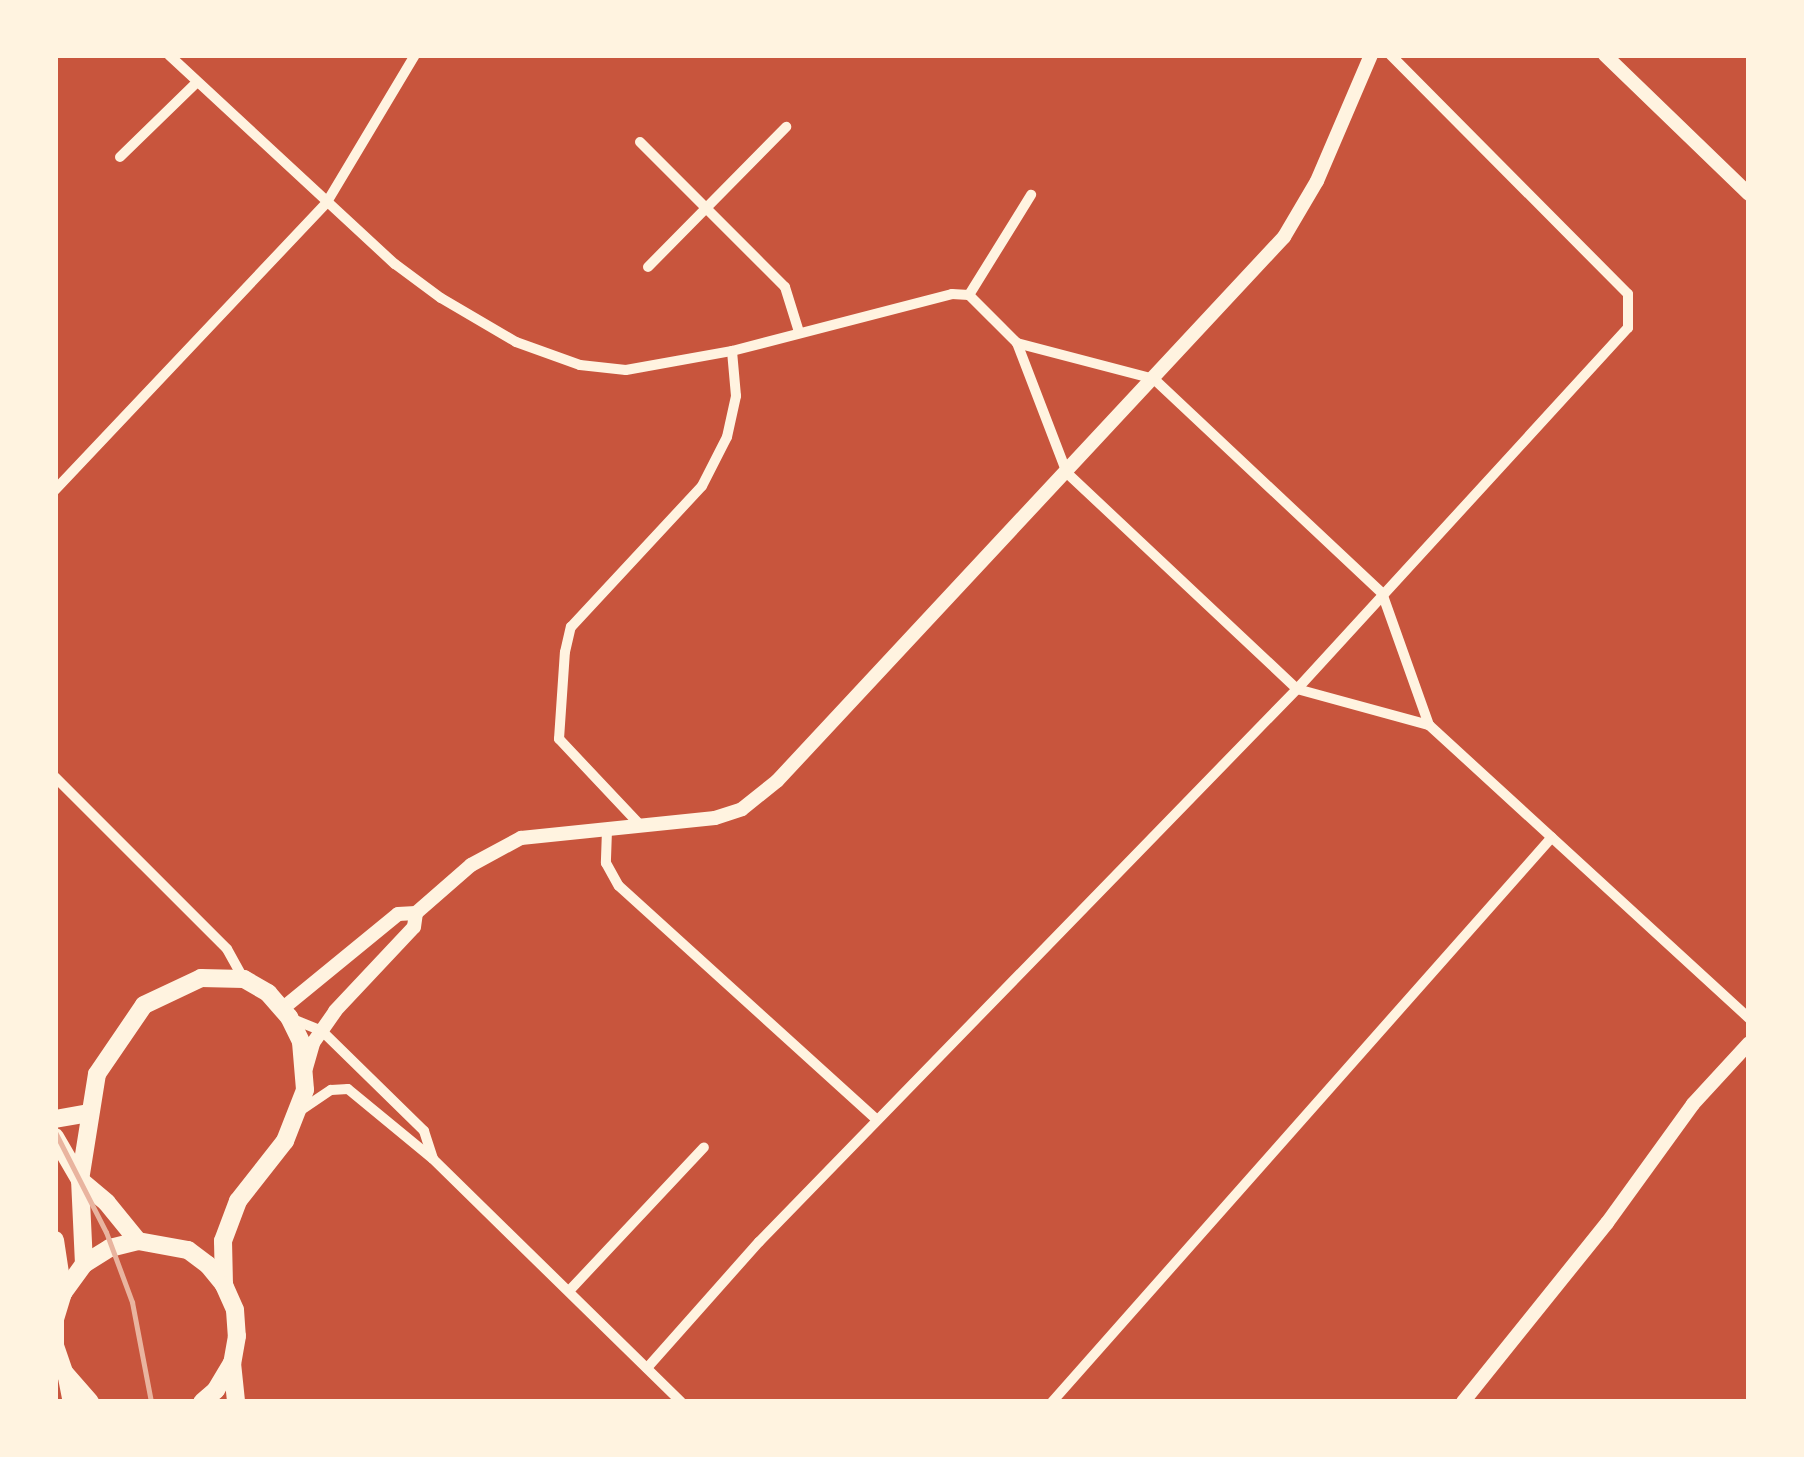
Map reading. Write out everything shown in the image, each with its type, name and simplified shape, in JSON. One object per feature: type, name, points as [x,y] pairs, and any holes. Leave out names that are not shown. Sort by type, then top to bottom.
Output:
[{"type":"main road","points":[[84,1264],[80,1180],[88,1112],[98,1074],[144,1005],[201,978],[244,979],[268,993],[285,1013],[306,1068],[301,1110],[260,1178],[238,1201],[222,1241],[224,1284],[238,1336],[232,1363],[216,1390],[202,1402]]},
{"type":"main road","points":[[55,1119],[88,1112]]},
{"type":"main road","points":[[55,1137],[80,1180],[107,1203],[138,1241]]},
{"type":"main road","points":[[55,1240],[63,1293],[55,1332],[70,1402]]},
{"type":"main road","points":[[63,1293],[84,1264],[110,1248],[138,1241],[188,1250],[224,1284]]},
{"type":"main road","points":[[232,1363],[236,1402]]},
{"type":"main road","points":[[64,1372],[90,1402]]},
{"type":"street","points":[[169,55],[394,264],[516,342],[580,365],[626,370],[732,351],[952,294],[969,295],[1017,343],[1067,473],[1297,689],[1429,724]]},
{"type":"street","points":[[55,490],[327,202],[415,55]]},
{"type":"street","points":[[433,1159],[424,1131],[322,1032],[285,1013],[398,914],[416,913],[472,865],[521,838],[643,828],[742,809],[778,781],[1284,237],[1316,181],[1371,55]]},
{"type":"street","points":[[647,1368],[759,1242],[1297,689],[1628,328],[1628,294],[1391,55]]},
{"type":"street","points":[[1605,55],[1749,194]]},
{"type":"street","points":[[1619,68],[1628,55]]},
{"type":"street","points":[[120,157],[198,82]]},
{"type":"street","points":[[648,268],[786,127]]},
{"type":"street","points":[[640,142],[785,287],[799,332]]},
{"type":"street","points":[[969,295],[1031,195]]},
{"type":"street","points":[[1017,343],[1154,379],[1382,593],[1429,724],[1749,1018]]},
{"type":"street","points":[[643,828],[560,739],[564,652],[571,627],[702,486],[726,437],[736,396],[732,351]]},
{"type":"street","points":[[55,776],[227,949],[244,979]]},
{"type":"street","points":[[606,830],[606,863],[619,886],[877,1120]]},
{"type":"street","points":[[1052,1402],[1552,837]]},
{"type":"street","points":[[306,1068],[322,1032],[414,927],[416,913]]},
{"type":"street","points":[[1463,1402],[1607,1222],[1693,1104],[1749,1043]]},
{"type":"street","points":[[301,1110],[332,1090],[348,1089],[433,1159],[681,1402]]},
{"type":"street","points":[[568,1291],[704,1146]]},
{"type":"railway","points":[[55,1132],[106,1232],[132,1302],[151,1402]]}]
